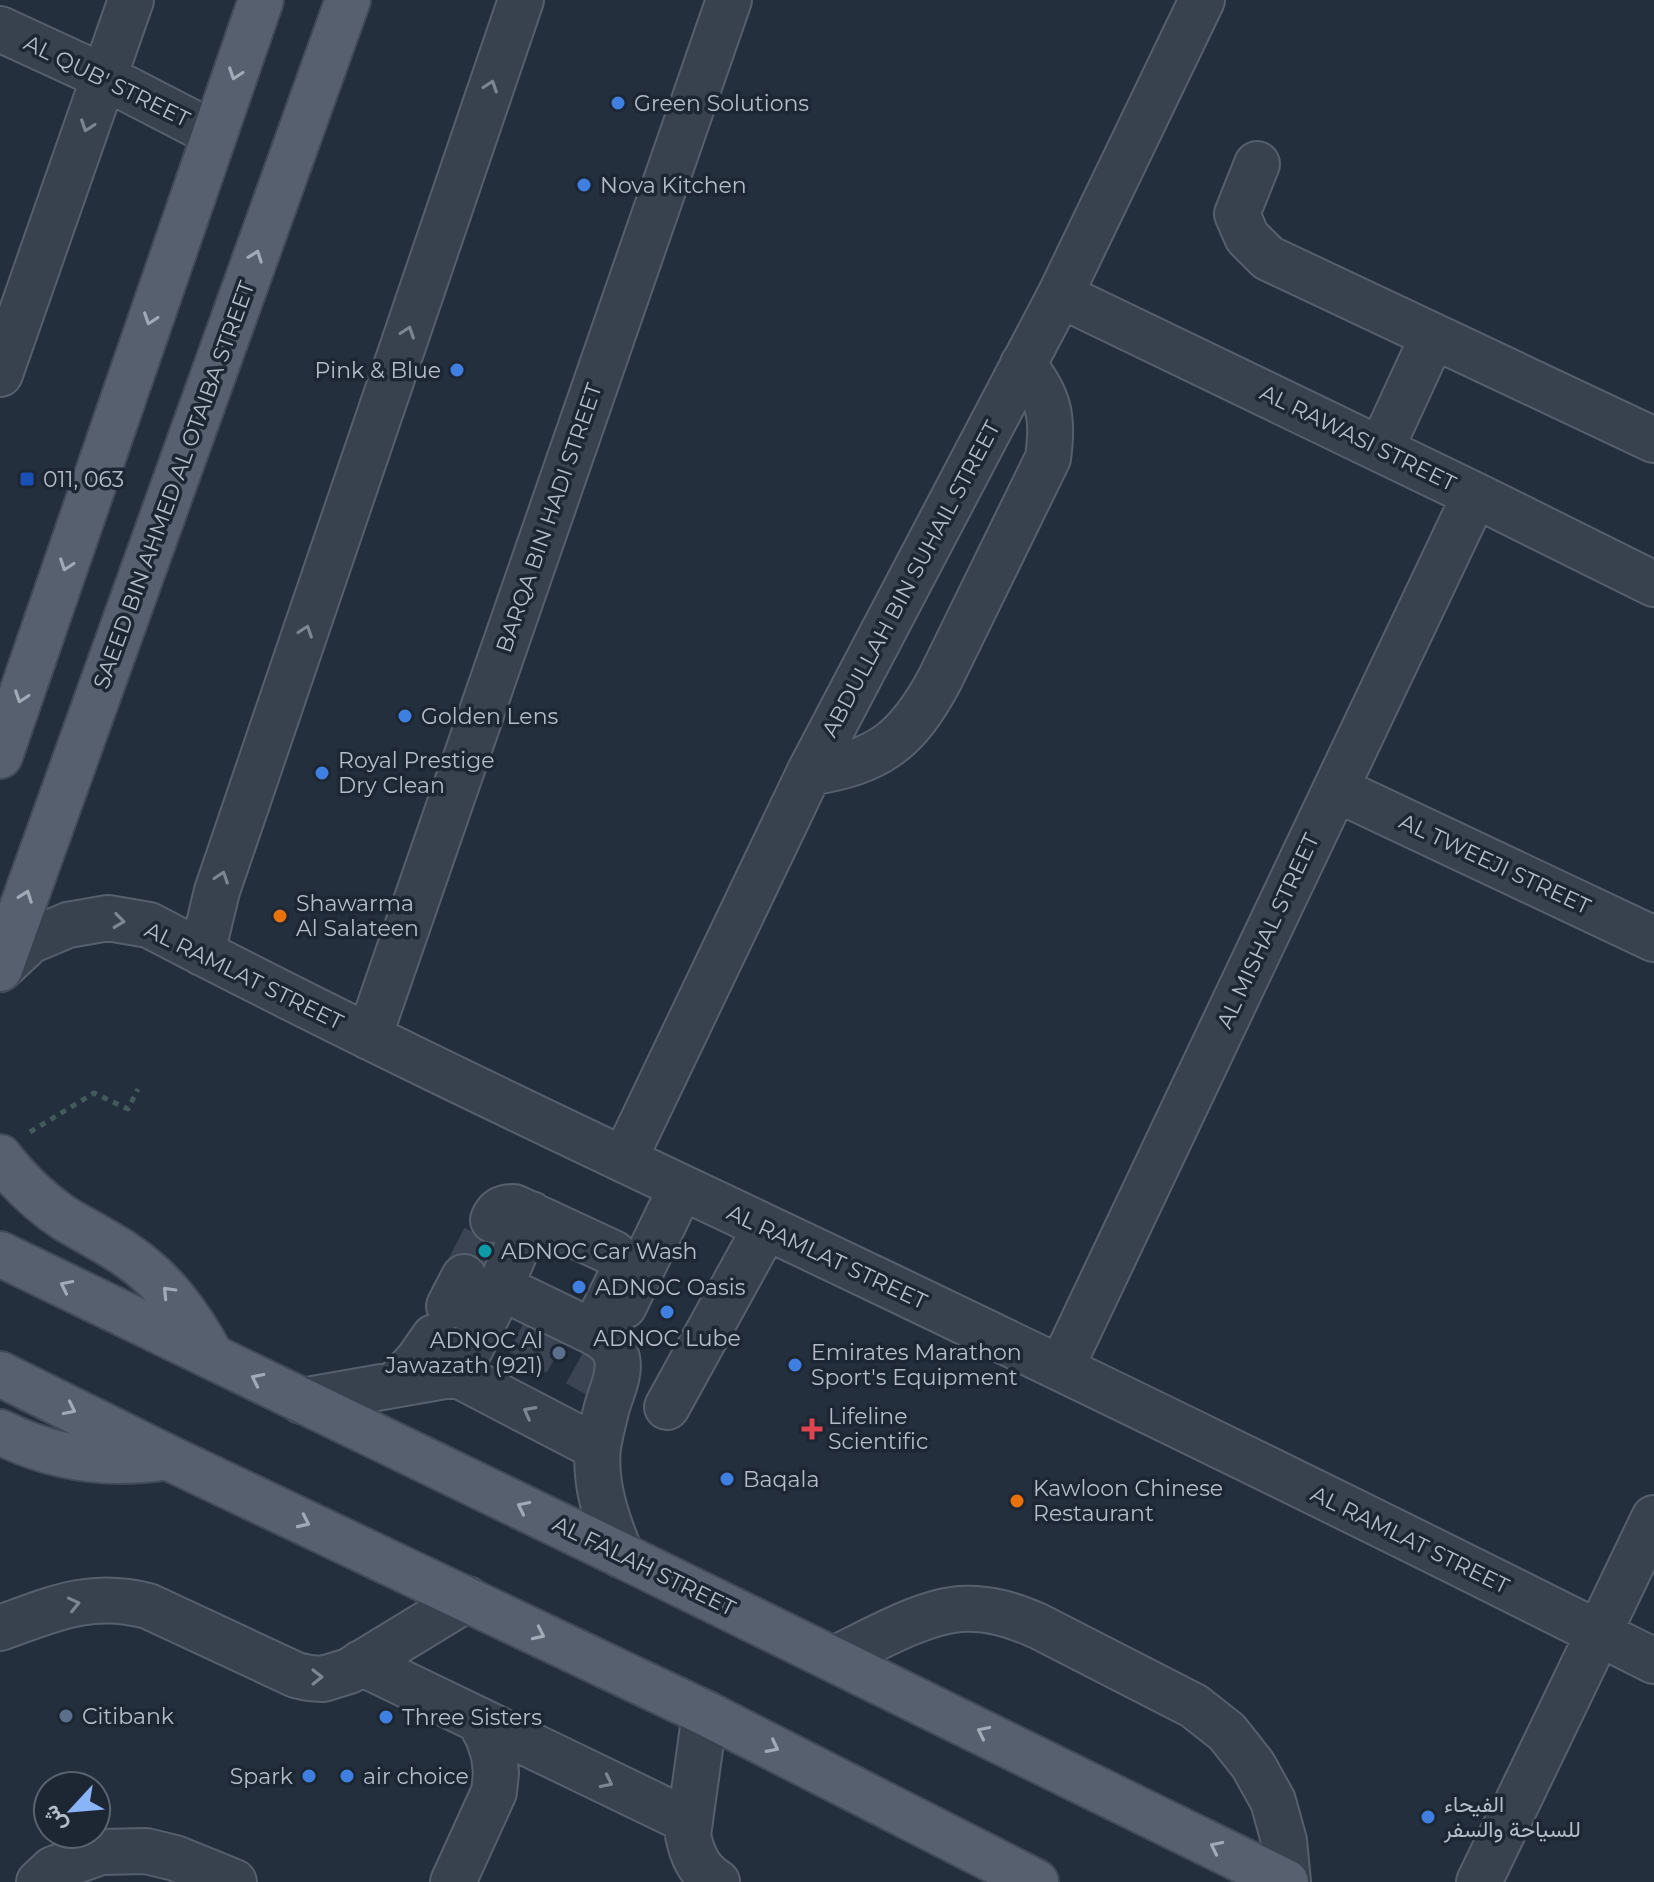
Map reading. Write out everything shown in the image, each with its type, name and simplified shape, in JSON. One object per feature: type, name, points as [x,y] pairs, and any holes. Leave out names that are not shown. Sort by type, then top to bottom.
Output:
[{"type":"main road","points":[[0,756],[261,0]]},
{"type":"main road","name":"SAEED BIN AHMED AL OTAIBA STREET","points":[[0,969],[348,0]]},
{"type":"main road","points":[[11,1147],[11,1172],[46,1205],[127,1255],[153,1277],[183,1309],[212,1357]]},
{"type":"main road","name":"AL FALAH STREET","points":[[0,1254],[1287,1882]]},
{"type":"main road","points":[[0,1374],[167,1457],[705,1713],[1036,1882]]},
{"type":"main road","points":[[0,1432],[36,1449],[88,1461],[141,1461],[167,1457]]},
{"type":"street","points":[[0,374],[131,0]]},
{"type":"street","points":[[202,953],[217,891],[521,0]]},
{"type":"street","name":"BARQA BIN HADI STREET","points":[[369,1037],[729,0]]},
{"type":"street","name":"ABDULLAH BIN SUHAIL STREET","points":[[624,1160],[809,773],[1060,295],[1202,0]]},
{"type":"street","name":"AL QUB' STREET","points":[[0,29],[104,77],[214,134]]},
{"type":"street","points":[[1257,164],[1237,214],[1247,237],[1268,258],[1654,440]]},
{"type":"street","name":"AL RAWASI STREET","points":[[1060,295],[1654,584]]},
{"type":"street","points":[[1381,449],[1433,336]]},
{"type":"street","points":[[809,773],[843,768],[874,755],[902,735],[924,709],[935,689],[1048,458],[1052,433],[1048,408],[1039,384],[1023,364]]},
{"type":"street","name":"AL MISHAL STREET","points":[[1061,1368],[1475,495]]},
{"type":"street","name":"AL TWEEJI STREET","points":[[1336,789],[1654,939]]},
{"type":"street","name":"AL RAMLAT STREET","points":[[0,969],[30,941],[68,925],[108,918],[149,925],[369,1037],[1061,1368],[1654,1661]]},
{"type":"street","points":[[601,1384],[681,1188]]},
{"type":"street","points":[[302,1401],[396,1384],[477,1325],[512,1217],[613,1253],[618,1257],[622,1274],[601,1384],[599,1476],[603,1503],[621,1555]]},
{"type":"street","points":[[667,1407],[766,1227]]},
{"type":"street","points":[[477,1325],[601,1384]]},
{"type":"street","points":[[477,1325],[601,1384]]},
{"type":"street","points":[[1479,1882],[1654,1518]]},
{"type":"street","points":[[0,1628],[65,1605],[107,1599],[128,1601],[148,1606],[296,1675],[323,1679],[349,1671],[467,1599]]},
{"type":"street","points":[[834,1659],[933,1614],[960,1609],[987,1609],[1013,1615],[1038,1626],[1194,1706],[1227,1732],[1253,1765],[1273,1801],[1284,1841],[1287,1882]]},
{"type":"street","points":[[361,1663],[690,1822]]},
{"type":"street","points":[[705,1713],[688,1835],[701,1870],[717,1882]]},
{"type":"street","points":[[453,1882],[494,1792],[494,1755],[479,1720]]},
{"type":"street","points":[[494,1792],[526,1773],[561,1760]]},
{"type":"street","points":[[39,1882],[53,1869],[101,1852],[146,1851],[175,1858],[234,1882]]},
{"type":"path","points":[[11,1147],[94,1093],[128,1109],[138,1089]]},
{"type":"tunnel","points":[[464,1277],[493,1220]]},
{"type":"tunnel","points":[[519,1332],[598,1376]]},
{"type":"place","name":"Green Solutions","points":[[618,103]]},
{"type":"place","name":"Nova Kitchen","points":[[584,185]]},
{"type":"place","name":"Pink & Blue","points":[[457,370]]},
{"type":"place","name":"011, 063","points":[[27,479]]},
{"type":"place","name":"Golden Lens","points":[[405,716]]},
{"type":"place","name":"Royal Prestige Dry Clean","points":[[322,773]]},
{"type":"place","name":"Shawarma Al Salateen","points":[[280,916]]},
{"type":"place","name":"ADNOC Car Wash","points":[[485,1251]]},
{"type":"place","name":"ADNOC Oasis","points":[[579,1287]]},
{"type":"place","name":"ADNOC Lube","points":[[667,1312]]},
{"type":"place","name":"ADNOC Al Jawazath (921)","points":[[559,1353]]},
{"type":"place","name":"Emirates Marathon Sport's Equipment","points":[[795,1365]]},
{"type":"place","name":"Lifeline Scientific","points":[[812,1429]]},
{"type":"place","name":"Baqala","points":[[727,1479]]},
{"type":"place","name":"Kawloon Chinese Restaurant","points":[[1017,1501]]},
{"type":"place","name":"Citibank","points":[[66,1716]]},
{"type":"place","name":"Three Sisters","points":[[386,1717]]},
{"type":"place","name":"Spark","points":[[309,1776]]},
{"type":"place","name":"air choice","points":[[347,1776]]},
{"type":"place","name":"الفيحاء للسياحة والسفر","points":[[1428,1817]]}]
